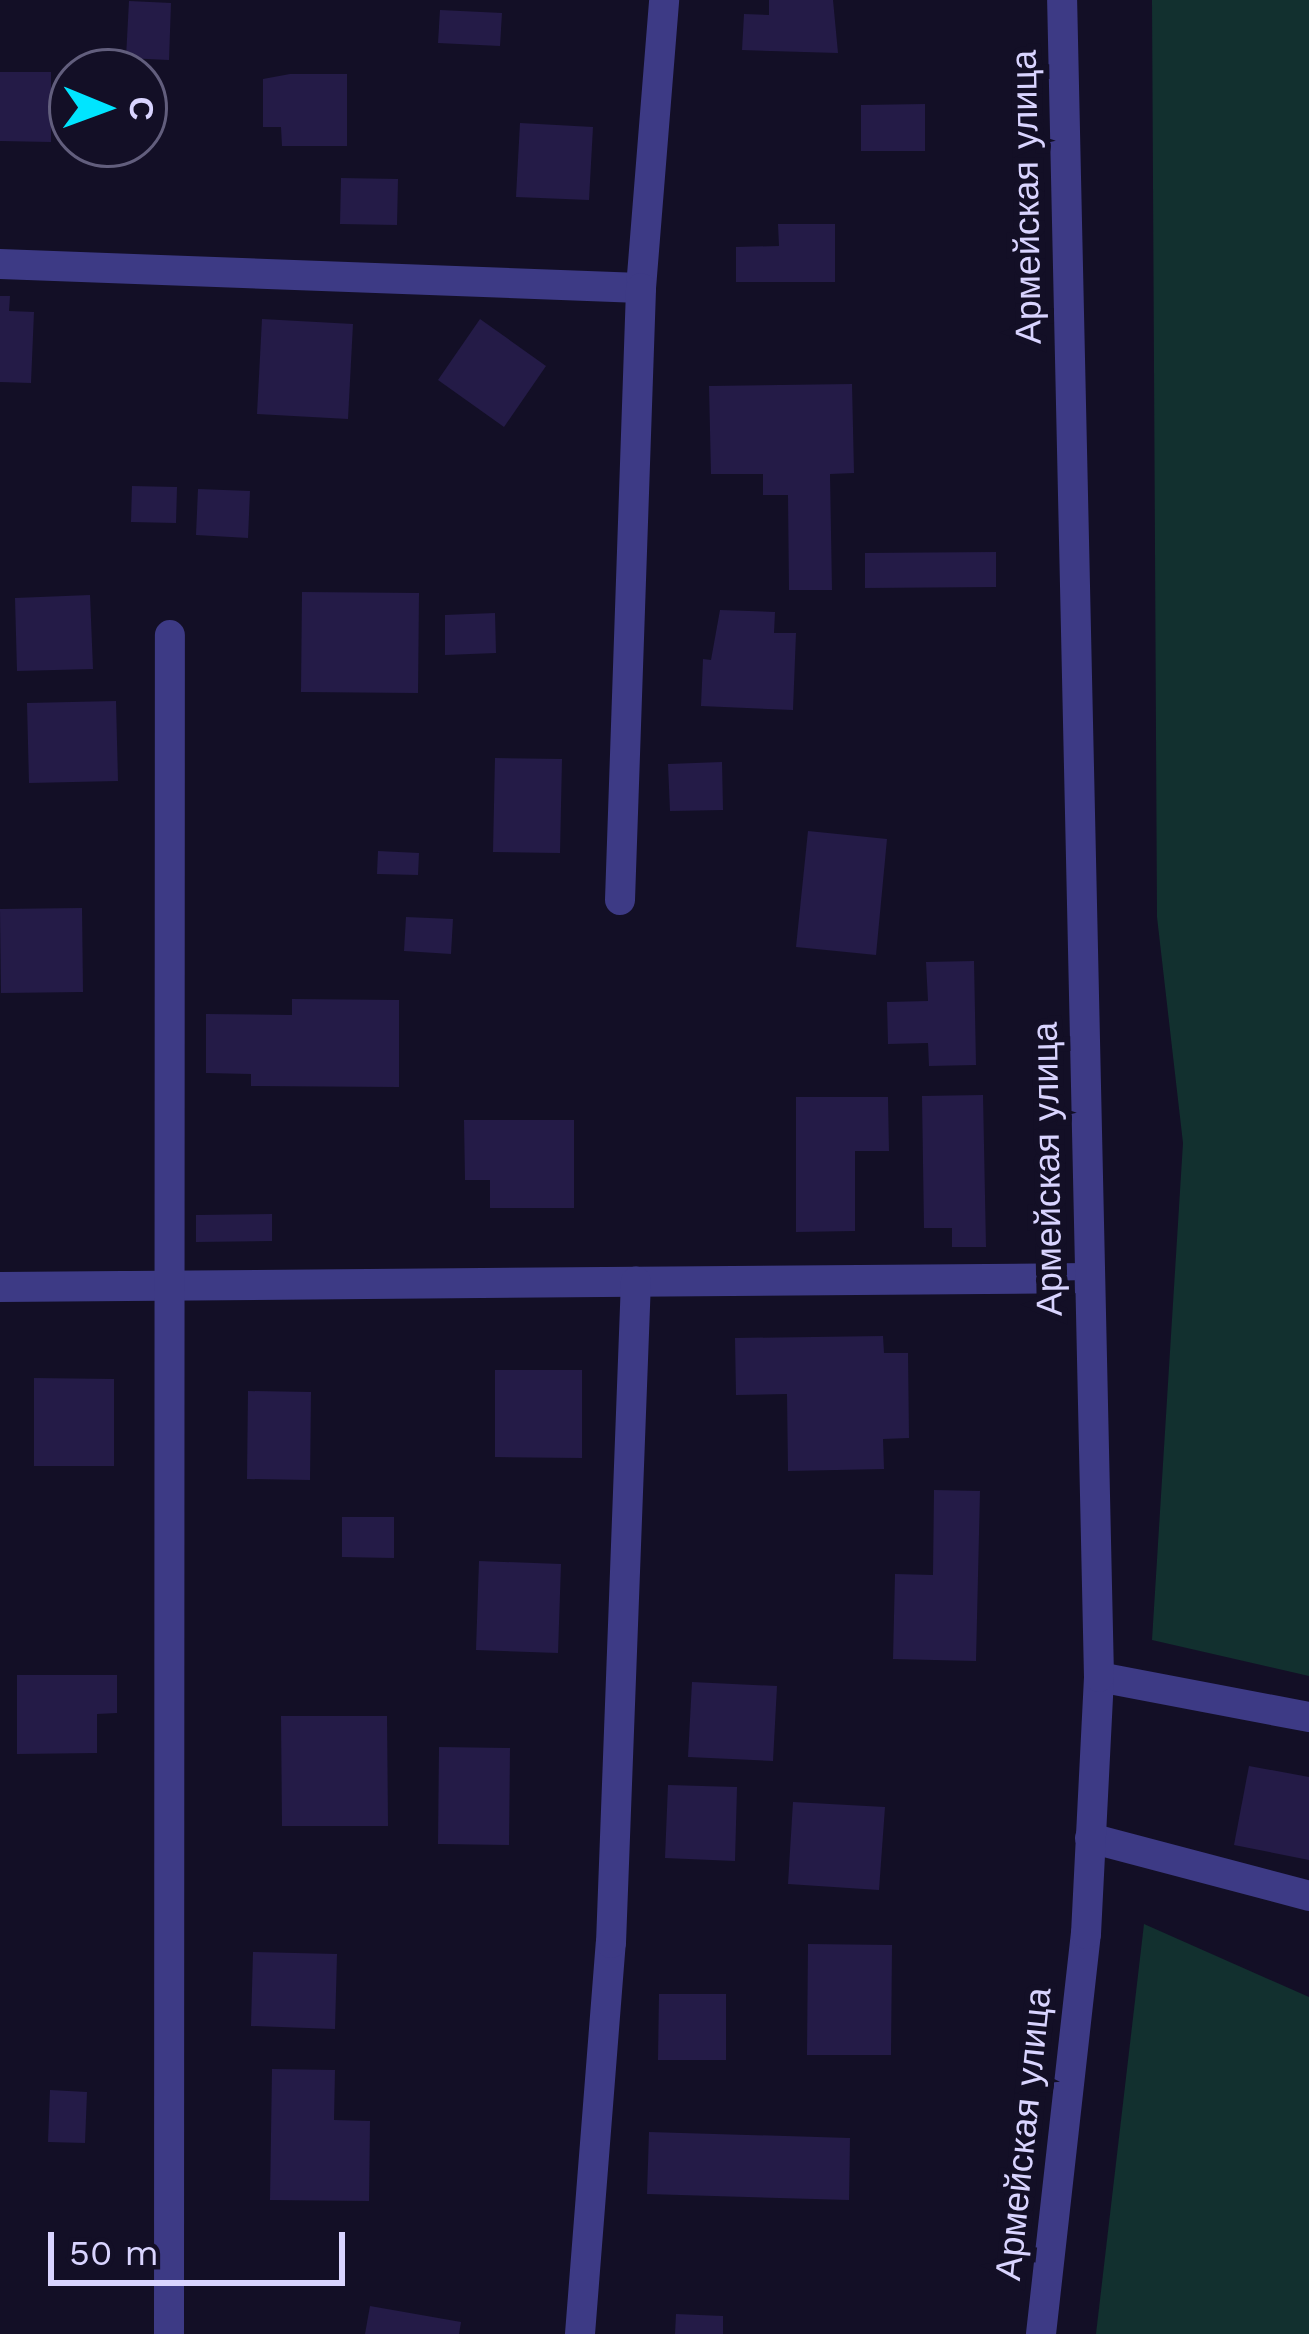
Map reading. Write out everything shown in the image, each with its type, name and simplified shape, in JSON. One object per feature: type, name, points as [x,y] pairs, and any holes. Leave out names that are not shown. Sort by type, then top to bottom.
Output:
[{"type":"street","points":[[620,900],[641,288],[664,0]]},
{"type":"street","name":"Армейская улица","points":[[1041,2334],[1090,1838],[1099,1677],[1062,0]]},
{"type":"street","points":[[0,264],[641,288]]},
{"type":"street","points":[[169,2334],[170,635]]},
{"type":"street","points":[[0,1286],[1089,1278]]},
{"type":"street","points":[[580,2334],[611,1943],[636,1281]]},
{"type":"street","points":[[1099,1677],[1309,1717]]},
{"type":"street","points":[[1090,1838],[1309,1896]]},
{"type":"green space","points":[[1152,0],[1309,0],[1309,1676],[1152,1640],[1183,1143],[1157,917]]},
{"type":"green space","points":[[1144,1924],[1309,1997],[1309,2334],[1096,2334]]},
{"type":"building","points":[[769,0],[833,0],[838,53],[742,50],[744,14],[769,15]]},
{"type":"building","points":[[129,1],[171,3],[169,60],[168,48],[127,48]]},
{"type":"building","points":[[440,10],[502,13],[500,46],[438,43]]},
{"type":"building","points":[[0,72],[48,72],[48,142],[0,141]]},
{"type":"building","points":[[347,74],[347,146],[282,146],[281,127],[263,127],[263,79]]},
{"type":"building","points":[[925,104],[925,151],[861,151],[861,105]]},
{"type":"building","points":[[520,123],[593,127],[589,200],[516,197]]},
{"type":"building","points":[[341,178],[398,179],[397,225],[340,224]]},
{"type":"building","points":[[778,224],[835,224],[835,282],[736,282],[736,247],[779,246]]},
{"type":"building","points":[[0,296],[10,296],[9,311],[34,312],[31,383],[0,382]]},
{"type":"building","points":[[262,319],[353,324],[348,419],[257,414]]},
{"type":"building","points":[[480,319],[546,366],[504,427],[438,380]]},
{"type":"building","points":[[852,384],[854,473],[830,474],[832,590],[789,590],[788,495],[763,495],[763,474],[711,474],[709,386]]},
{"type":"building","points":[[132,486],[177,487],[176,523],[131,522]]},
{"type":"building","points":[[198,489],[250,491],[248,538],[196,535]]},
{"type":"building","points":[[996,552],[996,587],[865,588],[865,553]]},
{"type":"building","points":[[302,592],[419,593],[418,693],[301,692]]},
{"type":"building","points":[[90,595],[93,669],[17,671],[15,598]]},
{"type":"building","points":[[720,610],[775,612],[774,633],[796,633],[793,710],[701,706],[703,659],[711,660]]},
{"type":"building","points":[[495,613],[496,653],[445,655],[445,615]]},
{"type":"building","points":[[116,701],[118,781],[29,783],[27,703]]},
{"type":"building","points":[[495,758],[562,759],[560,853],[493,852]]},
{"type":"building","points":[[722,762],[723,810],[670,811],[668,764]]},
{"type":"building","points":[[808,831],[887,839],[876,955],[796,947]]},
{"type":"building","points":[[378,851],[419,853],[418,875],[377,874]]},
{"type":"building","points":[[82,908],[83,992],[1,993],[0,909]]},
{"type":"building","points":[[406,917],[453,919],[451,954],[404,951]]},
{"type":"building","points":[[974,961],[976,1065],[929,1066],[928,1043],[888,1044],[887,1002],[928,1001],[926,962]]},
{"type":"building","points":[[292,999],[399,1000],[399,1087],[251,1086],[251,1074],[206,1073],[206,1014],[292,1015]]},
{"type":"building","points":[[983,1095],[986,1247],[952,1247],[952,1228],[924,1228],[922,1096]]},
{"type":"building","points":[[796,1097],[888,1097],[889,1151],[855,1151],[855,1231],[796,1232]]},
{"type":"building","points":[[464,1120],[574,1120],[574,1208],[490,1208],[490,1180],[465,1180]]},
{"type":"building","points":[[272,1214],[272,1241],[196,1242],[196,1215]]},
{"type":"building","points":[[883,1336],[884,1353],[908,1353],[909,1438],[883,1439],[884,1469],[788,1471],[787,1394],[736,1395],[735,1338]]},
{"type":"building","points":[[495,1370],[582,1370],[582,1458],[495,1457]]},
{"type":"building","points":[[34,1378],[114,1379],[114,1466],[34,1466]]},
{"type":"building","points":[[248,1391],[311,1392],[310,1480],[247,1479]]},
{"type":"building","points":[[934,1490],[980,1491],[976,1661],[893,1659],[895,1574],[933,1575]]},
{"type":"building","points":[[342,1517],[394,1517],[394,1558],[342,1557]]},
{"type":"building","points":[[479,1561],[561,1564],[558,1653],[476,1650]]},
{"type":"building","points":[[17,1675],[117,1675],[117,1713],[97,1714],[97,1753],[17,1754]]},
{"type":"building","points":[[692,1682],[777,1686],[773,1761],[688,1757]]},
{"type":"building","points":[[281,1716],[387,1716],[388,1826],[282,1826]]},
{"type":"building","points":[[439,1747],[510,1748],[509,1845],[438,1844]]},
{"type":"building","points":[[1249,1766],[1309,1777],[1309,1860],[1234,1845]]},
{"type":"building","points":[[668,1785],[737,1787],[735,1861],[665,1858]]},
{"type":"building","points":[[793,1802],[885,1807],[879,1890],[788,1884]]},
{"type":"building","points":[[808,1944],[892,1945],[891,2055],[807,2055]]},
{"type":"building","points":[[253,1952],[337,1954],[335,2029],[251,2026]]},
{"type":"building","points":[[659,1994],[726,1994],[726,2060],[658,2060]]},
{"type":"building","points":[[272,2069],[335,2070],[334,2120],[370,2121],[369,2201],[270,2200]]},
{"type":"building","points":[[50,2090],[87,2092],[85,2143],[48,2142]]},
{"type":"building","points":[[649,2132],[850,2138],[849,2200],[647,2194]]},
{"type":"building","points":[[370,2306],[461,2322],[459,2334],[365,2334]]},
{"type":"building","points":[[676,2314],[723,2316],[723,2334],[675,2334]]}]
